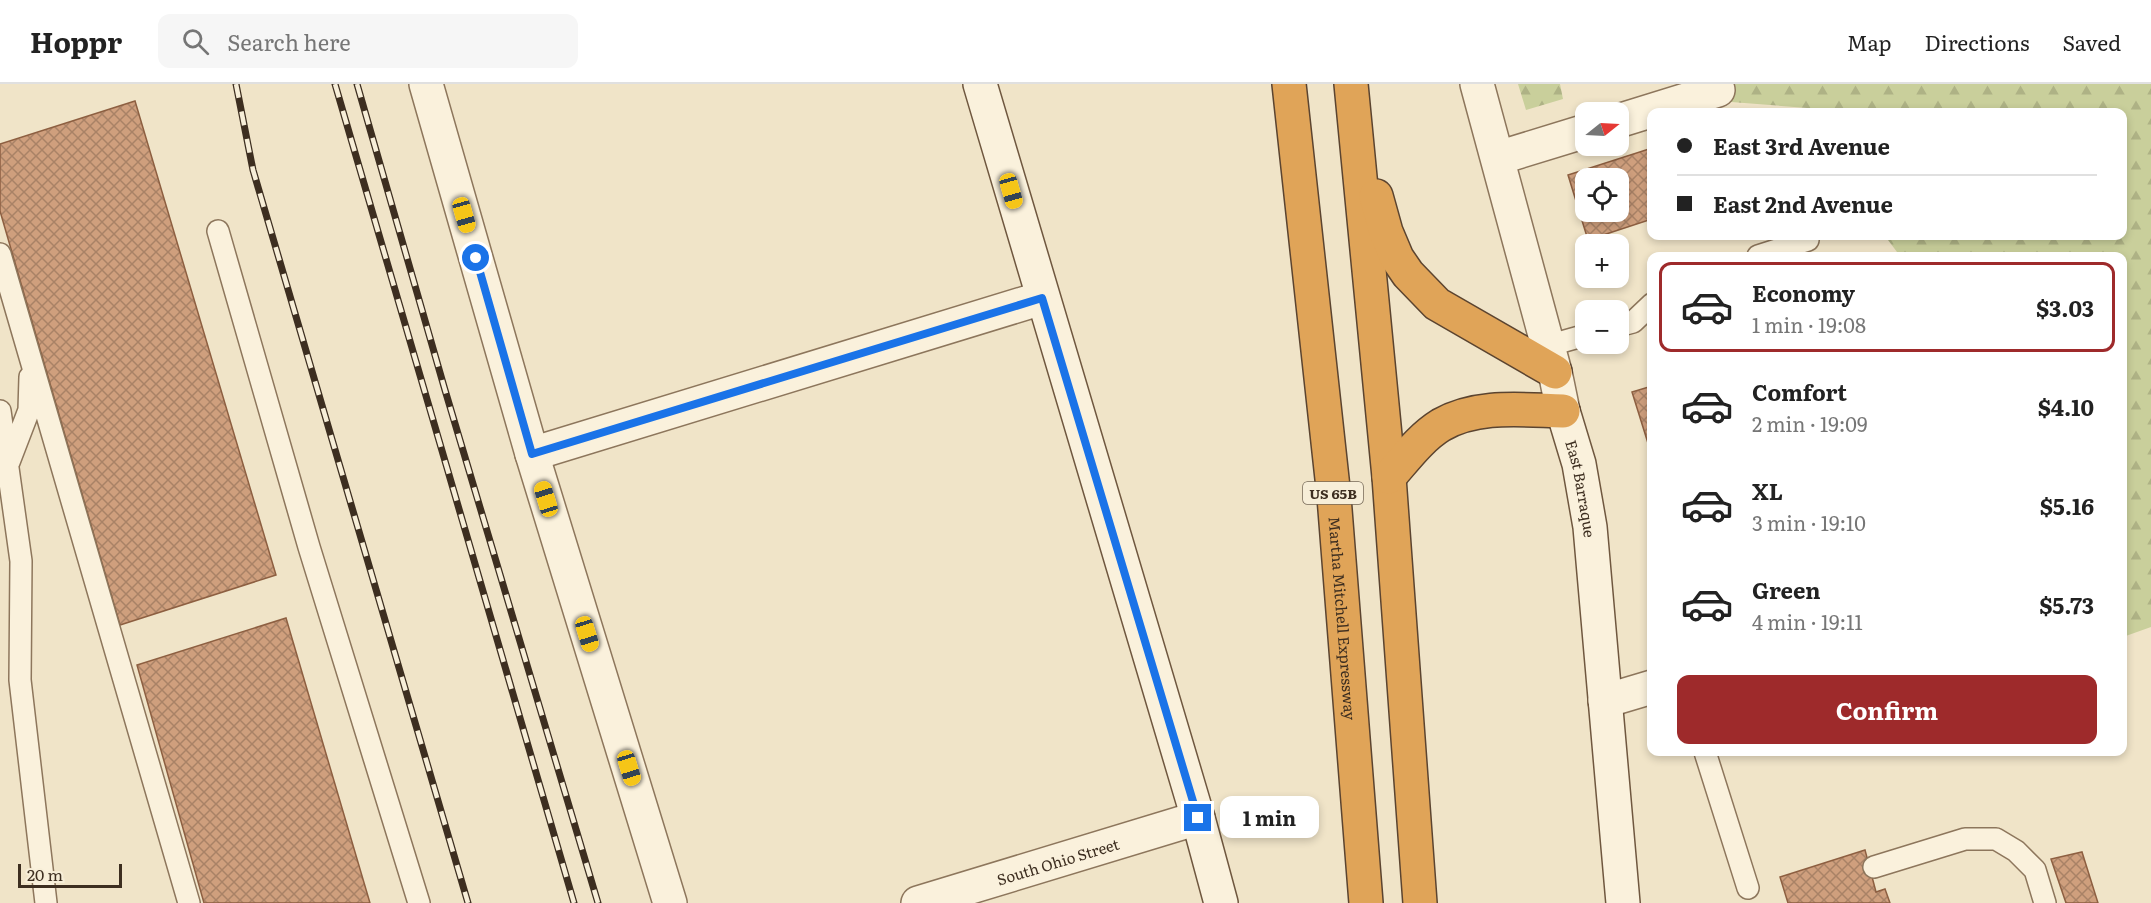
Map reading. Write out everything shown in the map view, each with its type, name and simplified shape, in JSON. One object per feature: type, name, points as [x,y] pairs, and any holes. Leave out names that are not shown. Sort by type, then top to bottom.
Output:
[{"type":"highway","name":"Martha Mitchell Expressway","points":[[1289,84],[1334,497],[1366,903]]},
{"type":"highway","points":[[1352,99],[1386,232],[1397,258],[1408,274],[1437,304],[1551,359]]},
{"type":"highway","points":[[1352,99],[1389,477],[1420,903]]},
{"type":"highway","points":[[1389,477],[1419,443],[1442,425],[1488,409],[1563,411]]},
{"type":"street","points":[[426,84],[532,454],[670,903]]},
{"type":"street","points":[[980,84],[1198,818],[1221,903]]},
{"type":"street","name":"East Barraque","points":[[1477,84],[1578,464],[1590,527],[1623,903]]},
{"type":"street","points":[[1660,108],[1718,90]]},
{"type":"street","points":[[1629,118],[1647,112]]},
{"type":"street","points":[[1498,158],[1575,134]]},
{"type":"street","points":[[532,454],[1042,298]]},
{"type":"street","points":[[1605,701],[1647,688]]},
{"type":"street","name":"South Ohio Street","points":[[918,903],[1198,818]]},
{"type":"lane","points":[[218,231],[309,547],[419,903]]},
{"type":"lane","points":[[1770,252],[1808,240]]},
{"type":"lane","points":[[0,254],[189,903]]},
{"type":"lane","points":[[1629,323],[1647,309]]},
{"type":"lane","points":[[1551,359],[1575,343]]},
{"type":"lane","points":[[8,464],[29,410],[31,359]]},
{"type":"lane","points":[[0,411],[21,561],[20,681],[46,903]]},
{"type":"lane","points":[[1706,756],[1748,888]]},
{"type":"lane","points":[[1874,867],[1965,839],[1996,839],[2016,851],[2035,870],[2045,903]]},
{"type":"green space","points":[[1518,84],[1560,84],[1563,99],[1526,110]]},
{"type":"green space","points":[[1727,84],[2151,84],[2151,627],[2127,636],[2127,252],[1897,252],[1888,240],[2127,240],[2127,108],[1807,108],[1731,102]]},
{"type":"building","points":[[135,101],[276,575],[120,625],[0,211],[0,144]]},
{"type":"building","points":[[1647,150],[1647,221],[1606,234],[1586,234],[1582,222],[1629,222],[1629,168],[1590,168]]},
{"type":"building","points":[[1575,173],[1575,198],[1568,175]]},
{"type":"building","points":[[1647,388],[1647,440],[1632,392]]},
{"type":"building","points":[[286,618],[370,903],[204,903],[137,665]]},
{"type":"building","points":[[1865,850],[1876,892],[1885,889],[1890,903],[1788,903],[1780,877]]},
{"type":"building","points":[[2082,852],[2098,903],[2066,903],[2051,859]]},
{"type":"railway","points":[[236,84],[253,170],[468,903]]},
{"type":"railway","points":[[335,84],[574,903]]},
{"type":"railway","points":[[357,84],[445,390],[598,903]]},
{"type":"route","points":[[476,258],[532,454],[1042,298],[1198,818]]}]
